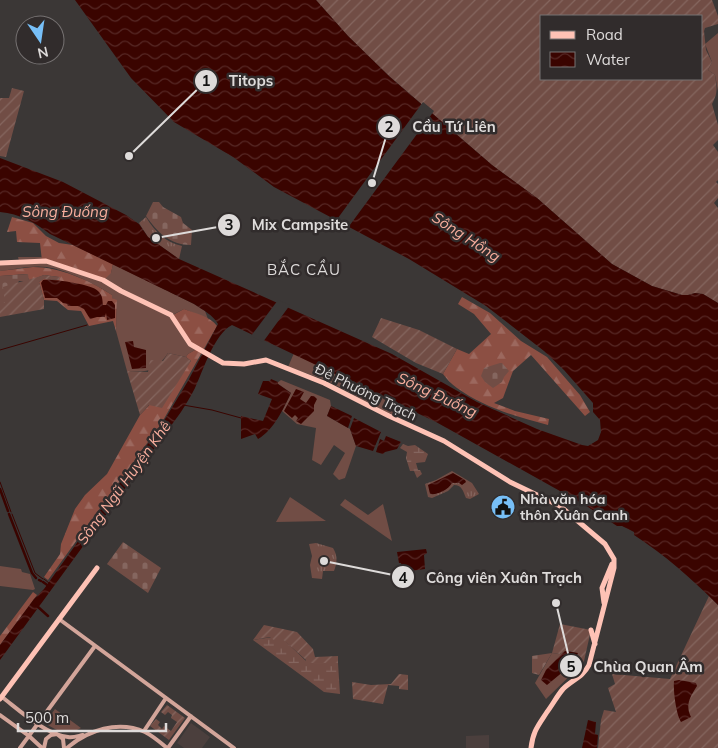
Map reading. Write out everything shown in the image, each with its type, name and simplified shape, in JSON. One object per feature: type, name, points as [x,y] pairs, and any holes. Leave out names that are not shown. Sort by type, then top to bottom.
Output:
[{"type":"main road","name":"Đê Phương Trạch","points":[[0,263],[46,261],[103,280],[121,291],[171,315],[187,341],[213,357],[229,364],[244,364],[266,360],[324,383],[444,441],[510,482],[560,506],[601,539],[614,559],[602,588],[604,609],[595,644]]},
{"type":"main road","points":[[1,698],[97,568]]},
{"type":"main road","points":[[531,748],[533,736],[538,725],[563,689],[587,670],[595,644],[591,630]]},
{"type":"street","points":[[59,619],[234,748]]},
{"type":"street","points":[[20,748],[95,646]]},
{"type":"street","points":[[1,698],[38,724],[57,734],[63,739],[66,748],[96,730],[109,727],[144,731],[168,748],[190,716]]},
{"type":"street","points":[[144,731],[166,698]]},
{"type":"street","points":[[0,715],[43,748],[46,739],[51,735],[57,734],[69,737],[86,735]]},
{"type":"shaded area","points":[[191,723],[210,737],[202,748],[184,748],[177,743]]},
{"type":"shaded area","points":[[489,735],[489,748],[466,748],[466,736]]},
{"type":"green space","points":[[316,0],[712,0],[718,16],[718,24],[705,28],[704,31],[706,50],[712,62],[708,70],[715,75],[717,87],[712,104],[718,125],[718,140],[713,145],[718,152],[718,180],[716,182],[718,184],[718,198],[714,203],[718,208],[718,303],[703,294],[682,295],[652,286],[612,264],[537,198],[492,165],[388,75],[348,36]]},
{"type":"green space","points":[[718,33],[718,91],[715,75],[708,70],[712,62],[705,44]]},
{"type":"green space","points":[[12,88],[24,91],[6,157],[0,156],[0,98],[9,98]]},
{"type":"green space","points":[[153,202],[159,202],[163,207],[181,217],[183,223],[192,230],[191,245],[170,240],[155,227],[146,216]]},
{"type":"green space","points":[[12,217],[33,223],[46,236],[59,243],[73,245],[113,264],[111,273],[105,279],[42,261],[40,243],[17,242],[16,231],[7,232]]},
{"type":"green space","points":[[146,217],[161,236],[170,242],[182,246],[179,259],[148,237],[139,223]]},
{"type":"green space","points":[[18,257],[41,257],[111,273],[113,264],[194,304],[205,311],[208,319],[184,309],[172,315],[196,346],[195,350],[186,357],[168,353],[159,364],[150,370],[127,371],[116,331],[117,301],[112,298],[112,295],[81,278],[47,267],[35,266],[0,271],[0,263],[19,261]]},
{"type":"green space","points":[[33,267],[54,269],[74,275],[112,295],[112,298],[117,300],[116,331],[113,321],[89,326],[81,311],[68,310],[57,301],[44,300],[39,282],[43,279],[59,280],[59,277],[44,275],[29,281],[27,274],[0,276],[0,271]]},
{"type":"green space","points":[[28,274],[29,281],[19,281],[5,303],[0,303],[0,276]]},
{"type":"green space","points":[[44,275],[60,277],[59,280],[44,279],[39,282],[44,300],[44,309],[0,317],[0,303],[5,303],[3,287]]},
{"type":"green space","points":[[462,297],[490,313],[521,341],[547,357],[580,395],[590,412],[585,416],[531,355],[513,371],[503,398],[494,403],[515,411],[549,419],[548,425],[512,415],[489,406],[467,395],[453,385],[443,374],[457,349],[469,354],[491,334],[474,314],[458,304]]},
{"type":"green space","points":[[184,309],[206,317],[217,326],[161,424],[48,580],[44,577],[60,554],[61,544],[75,509],[85,495],[107,474],[140,415],[191,361],[186,357],[195,350],[196,346],[189,341],[171,316]]},
{"type":"green space","points":[[381,318],[419,330],[457,349],[443,374],[416,363],[372,337]]},
{"type":"green space","points":[[168,353],[186,357],[191,361],[162,408],[149,405],[140,415],[127,371],[148,372],[150,360],[163,361]]},
{"type":"green space","points":[[294,353],[401,405],[396,417],[326,380],[288,367]]},
{"type":"green space","points":[[500,363],[509,371],[502,382],[493,388],[481,376],[484,368]]},
{"type":"green space","points":[[281,380],[330,400],[331,406],[327,416],[350,429],[356,446],[345,478],[339,480],[333,474],[345,453],[334,445],[321,465],[312,460],[316,428],[297,424],[282,411],[291,393],[277,383]]},
{"type":"green space","points":[[403,444],[408,446],[415,445],[428,454],[425,462],[416,463],[418,470],[422,474],[417,478],[414,471],[410,471],[406,458],[407,452],[400,448]]},
{"type":"green space","points":[[452,471],[472,483],[479,494],[470,499],[466,498],[461,487],[454,485],[448,491],[432,498],[428,497],[425,484]]},
{"type":"green space","points":[[290,497],[326,521],[276,522]]},
{"type":"green space","points":[[345,499],[368,515],[383,504],[392,541],[340,505]]},
{"type":"green space","points":[[123,542],[161,568],[148,593],[107,564]]},
{"type":"green space","points":[[316,543],[333,548],[336,557],[334,571],[323,571],[322,579],[312,578],[310,565],[312,556],[309,544]]},
{"type":"green space","points":[[0,566],[21,569],[22,572],[30,574],[35,589],[0,586]]},
{"type":"green space","points":[[33,592],[37,595],[0,645],[0,636]]},
{"type":"green space","points":[[709,596],[718,605],[718,748],[598,748],[604,710],[616,712],[608,688],[615,684],[612,674],[670,679]]},
{"type":"green space","points":[[560,624],[591,630],[584,661],[580,666],[572,662],[578,654],[569,651],[560,654],[552,653]]},
{"type":"green space","points":[[264,625],[297,632],[313,649],[315,657],[338,656],[338,663],[304,663],[306,660],[280,637],[275,641],[270,637],[253,640]]},
{"type":"green space","points":[[280,636],[306,661],[305,663],[338,663],[340,694],[324,692],[253,640]]},
{"type":"green space","points":[[565,651],[572,662],[580,666],[546,699],[535,683],[552,653],[560,654]]},
{"type":"green space","points":[[552,653],[539,675],[532,673],[532,656]]},
{"type":"green space","points":[[399,674],[408,675],[408,690],[399,689],[399,686],[388,685],[383,704],[353,699],[352,682],[371,685],[391,684]]},
{"type":"green space","points":[[167,705],[185,718],[169,740],[150,726],[156,719],[160,722],[158,725],[162,729],[164,726],[171,731],[177,722],[171,718],[172,715],[168,712],[165,715],[161,712]]},
{"type":"green space","points":[[55,709],[81,728],[67,732],[53,728],[45,723]]},
{"type":"water","points":[[75,0],[316,0],[348,36],[390,77],[492,165],[537,198],[612,264],[652,286],[682,295],[703,294],[718,303],[718,605],[678,568],[634,535],[634,532],[622,526],[617,526],[585,505],[436,422],[232,325],[214,344],[195,388],[181,412],[0,660],[0,645],[34,599],[44,589],[162,424],[188,381],[218,324],[211,315],[194,304],[50,234],[26,219],[0,212],[0,158],[63,182],[126,215],[139,224],[148,237],[179,259],[392,354],[477,402],[537,429],[582,445],[588,446],[598,440],[601,432],[600,420],[593,412],[593,403],[564,370],[544,351],[486,306],[409,259],[274,187],[233,157],[174,122],[131,78]]},
{"type":"water","points":[[43,280],[72,282],[94,288],[101,294],[103,305],[106,305],[108,301],[112,301],[115,305],[115,318],[107,320],[106,313],[105,317],[90,319],[84,309],[78,306],[68,306],[57,298],[45,298],[41,283]]},
{"type":"water","points":[[133,341],[134,347],[146,350],[146,368],[132,369],[125,342]]},
{"type":"water","points":[[271,379],[278,382],[278,384],[291,393],[285,406],[278,419],[264,435],[258,439],[255,434],[241,439],[241,416],[263,421],[272,399],[258,394],[263,381],[270,381]]},
{"type":"water","points":[[296,389],[304,392],[300,399],[306,403],[311,396],[317,399],[314,411],[301,424],[296,421],[298,418],[295,415],[292,418],[284,411]]},
{"type":"water","points":[[331,406],[352,416],[348,428],[327,416]]},
{"type":"water","points":[[354,418],[381,432],[373,451],[356,446],[350,429]]},
{"type":"water","points":[[386,436],[401,442],[397,449],[383,454],[376,452],[380,439],[384,441]]},
{"type":"water","points":[[453,473],[466,482],[462,485],[452,483],[442,492],[430,494],[428,485]]},
{"type":"water","points":[[426,549],[427,553],[424,555],[425,569],[403,572],[397,552]]},
{"type":"water","points":[[565,651],[578,653],[570,666],[547,685],[541,680],[546,670]]},
{"type":"water","points":[[674,681],[696,683],[697,686],[689,701],[688,709],[691,717],[681,722],[676,708],[674,690]]},
{"type":"water","points":[[588,720],[596,722],[597,748],[582,748]]},
{"type":"pier","points":[[423,102],[434,111],[347,229],[335,222]]},
{"type":"pier","points":[[278,300],[290,305],[263,342],[251,336]]},
{"type":"waterway","points":[[0,350],[87,325]]},
{"type":"waterway","points":[[183,405],[241,418]]},
{"type":"waterway","points":[[0,482],[11,512]]},
{"type":"waterway","points":[[0,489],[8,511]]},
{"type":"waterway","points":[[9,514],[32,573],[36,578]]},
{"type":"waterway","points":[[12,514],[35,573],[43,579]]},
{"type":"waterway","points":[[44,579],[49,583]]},
{"type":"waterway","name":"Sông Ngũ Huyện Khê","points":[[43,582],[50,587]]},
{"type":"waterway","points":[[37,606],[48,616]]},
{"type":"place","name":"Titops","points":[[129,156]]},
{"type":"place","name":"Cầu Tứ Liên","points":[[372,183]]},
{"type":"place","name":"Mix Campsite","points":[[156,238]]},
{"type":"place","name":"Nhà văn hóa thôn Xuân Canh","points":[[503,507]]},
{"type":"place","name":"Công viên Xuân Trạch","points":[[324,561]]},
{"type":"place","name":"Chùa Quan Âm","points":[[556,603]]},
{"type":"district","name":"BẮC CẦU","points":[[304,270]]},
{"type":"water label","name":"Sông Đuống","points":[[65,212]]},
{"type":"water label","name":"Sông Hồng","points":[[466,237]]},
{"type":"water label","name":"Sông Đuống","points":[[437,395]]}]
